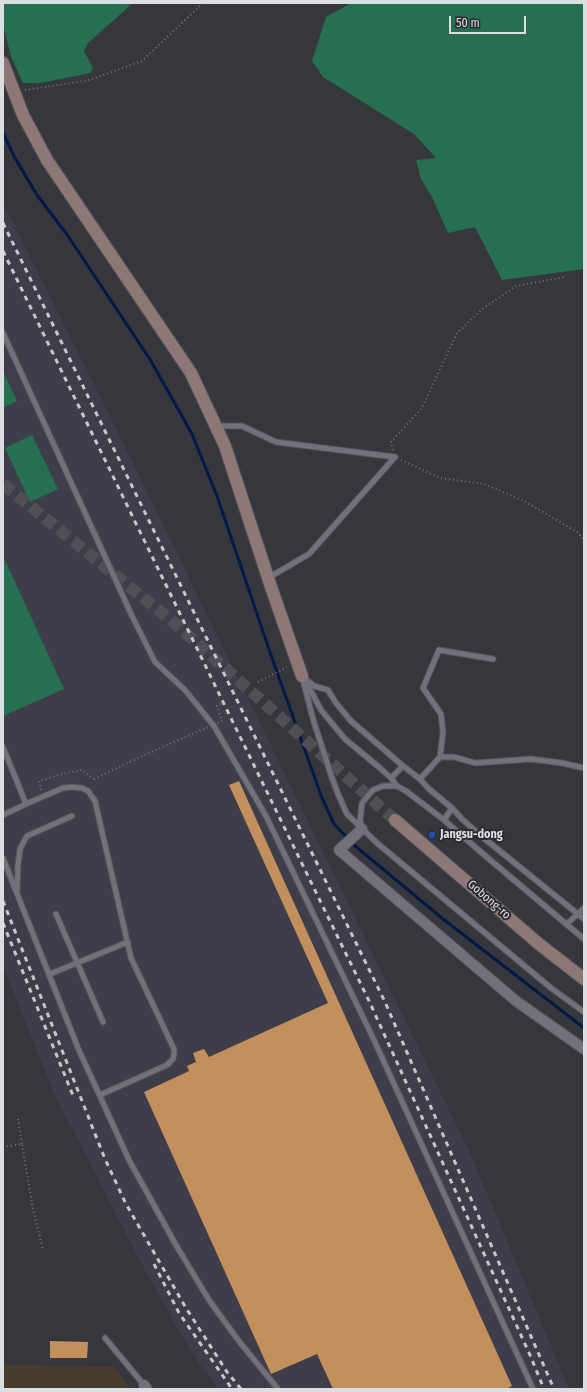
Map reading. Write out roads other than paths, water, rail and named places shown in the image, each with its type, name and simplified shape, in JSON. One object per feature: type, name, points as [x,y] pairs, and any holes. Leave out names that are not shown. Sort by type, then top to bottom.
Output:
[{"type":"street","points":[[3,63],[24,115],[47,160],[191,374],[225,446],[302,676]]},
{"type":"street","name":"Gobong-ro","points":[[395,820],[539,944],[584,979]]},
{"type":"street","points":[[360,831],[339,850],[516,1001],[584,1049]]},
{"type":"lane","points":[[3,333],[132,616],[155,662],[185,690],[214,726],[266,816],[374,1040],[533,1389]]},
{"type":"lane","points":[[216,426],[242,426],[276,442],[395,457],[309,554],[268,578]]},
{"type":"lane","points":[[420,779],[440,757],[443,732],[441,714],[423,688],[438,650],[493,659]]},
{"type":"lane","points":[[302,676],[314,686],[328,690],[336,703],[352,721],[420,779],[462,819],[584,919]]},
{"type":"lane","points":[[302,676],[321,710],[345,739],[391,778],[397,786],[406,791],[444,820],[584,939]]},
{"type":"lane","points":[[302,676],[313,719],[338,794],[347,814],[360,831],[377,843],[545,983],[584,1012]]},
{"type":"lane","points":[[3,747],[26,804]]},
{"type":"lane","points":[[440,757],[454,757],[475,763],[531,759],[562,763],[584,768]]},
{"type":"lane","points":[[391,778],[403,766]]},
{"type":"lane","points":[[3,815],[44,796],[71,786],[88,791],[95,801],[131,958],[174,1050],[174,1057],[167,1066],[100,1095]]},
{"type":"lane","points":[[360,831],[362,803],[374,790],[383,786],[397,786]]},
{"type":"lane","points":[[444,820],[452,808]]},
{"type":"lane","points":[[17,894],[20,849],[27,836],[72,816]]},
{"type":"lane","points":[[3,858],[78,1048],[129,1160],[187,1264],[209,1300],[238,1340],[278,1389]]},
{"type":"lane","points":[[567,924],[584,908]]},
{"type":"lane","points":[[56,914],[103,1022]]},
{"type":"lane","points":[[50,974],[128,942]]},
{"type":"lane","points":[[105,1338],[146,1387]]},
{"type":"waterway","points":[[3,133],[15,158],[37,195],[68,236],[151,361],[192,434],[217,496],[272,658],[322,798],[334,824],[354,845],[443,919],[584,1028]]},
{"type":"tunnel","points":[[3,484],[179,627],[395,820]]},
{"type":"railway","points":[[3,223],[385,1002],[554,1389]]},
{"type":"railway","points":[[3,251],[370,1003],[530,1355],[544,1389]]},
{"type":"railway","points":[[3,901],[105,1159],[126,1204],[186,1308],[227,1372],[241,1389]]},
{"type":"railway","points":[[3,923],[74,1098]]},
{"type":"railway","points":[[154,1264],[179,1313],[232,1389]]},
{"type":"place","name":"Jangsu-dong","points":[[432,835]]}]
